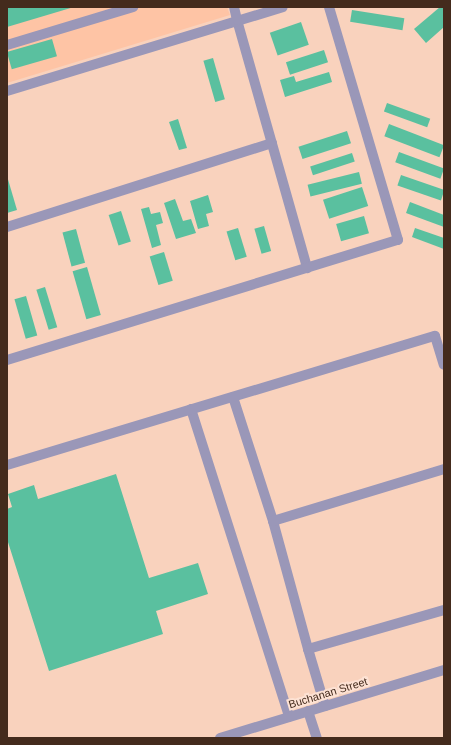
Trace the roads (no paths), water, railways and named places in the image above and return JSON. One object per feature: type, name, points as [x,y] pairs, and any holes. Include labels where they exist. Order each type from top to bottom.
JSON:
[{"type":"street","points":[[7,45],[113,10],[133,7]]},
{"type":"street","points":[[234,7],[307,268]]},
{"type":"street","points":[[7,92],[283,7]]},
{"type":"street","points":[[7,360],[398,240],[329,7]]},
{"type":"street","points":[[7,227],[272,143]]},
{"type":"street","points":[[7,465],[191,408],[435,336],[444,365]]},
{"type":"street","points":[[233,396],[273,522],[308,649],[326,706]]},
{"type":"street","points":[[191,408],[289,717]]},
{"type":"street","points":[[273,522],[444,469]]},
{"type":"street","points":[[308,649],[444,610]]},
{"type":"street","name":"Buchanan Street","points":[[220,738],[245,734],[289,717],[444,670]]},
{"type":"street","points":[[308,711],[317,738]]}]
